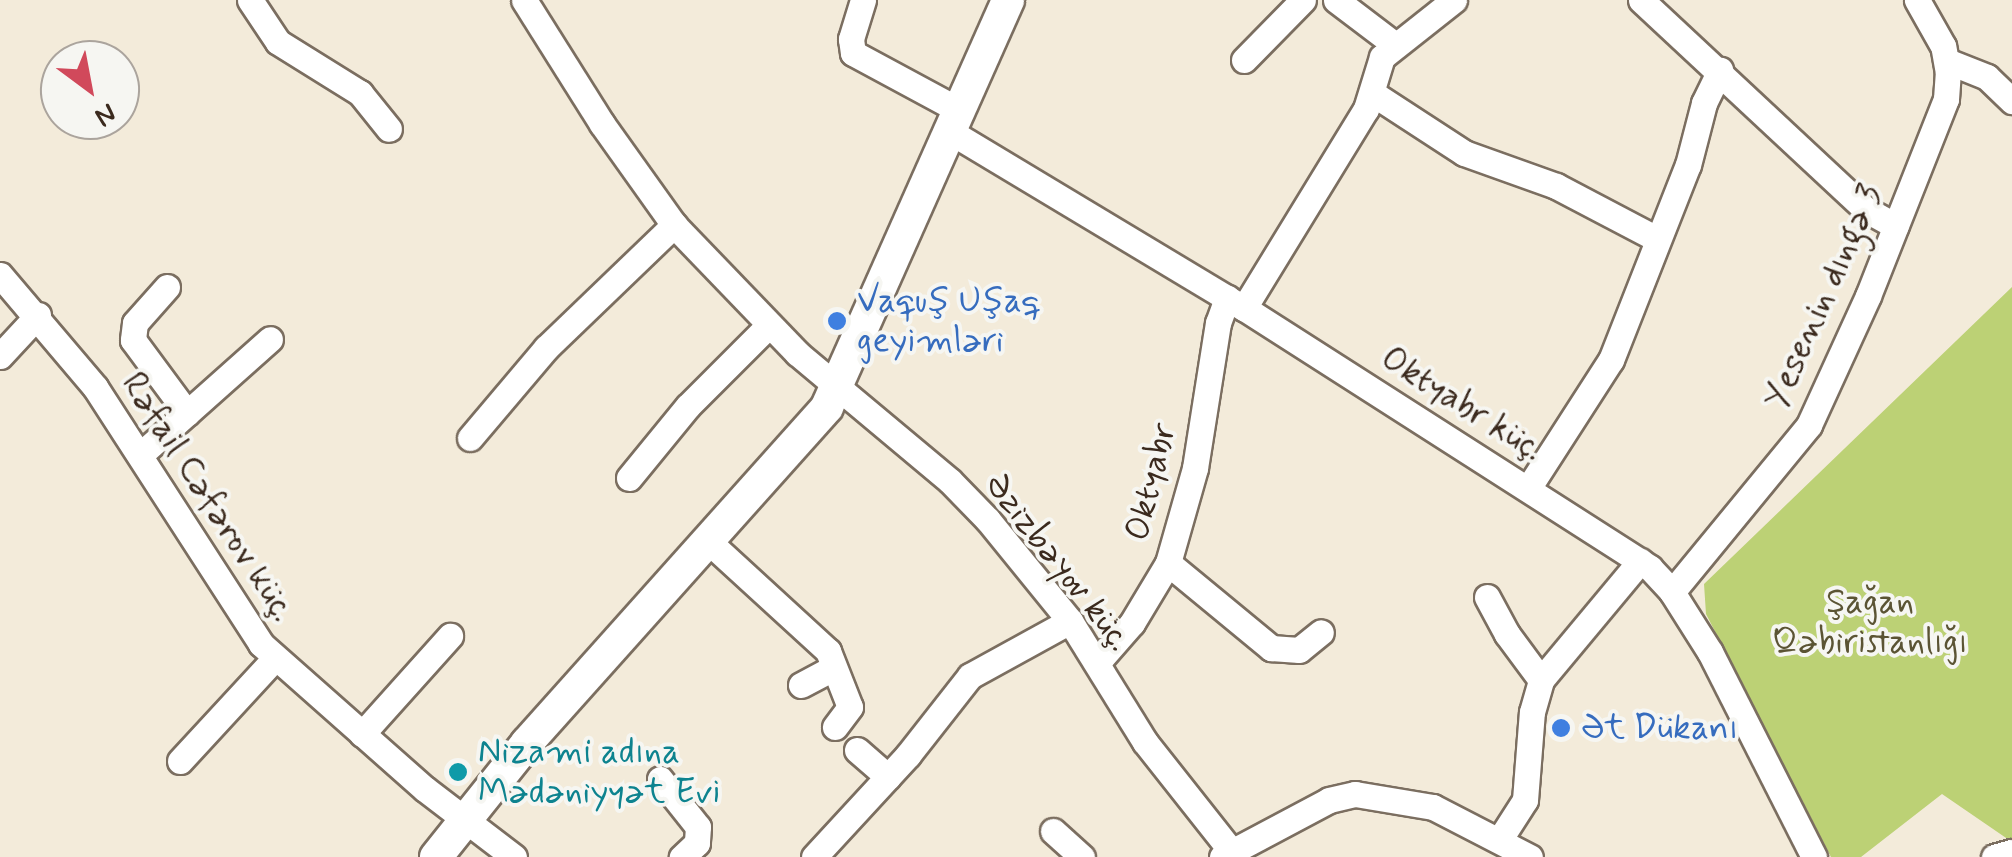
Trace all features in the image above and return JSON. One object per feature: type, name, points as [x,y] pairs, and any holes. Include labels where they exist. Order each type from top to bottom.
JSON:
[{"type":"main road","points":[[436,857],[536,732],[827,407],[1008,0]]},
{"type":"street","points":[[250,0],[278,42],[360,93],[389,129]]},
{"type":"street","name":"Əzizbəyov küç.","points":[[524,0],[602,124],[674,225],[768,326],[972,502],[1070,622],[1144,742],[1240,852]]},
{"type":"street","name":"Oktyabr küç.","points":[[864,0],[852,39],[854,53],[1640,561],[1672,592],[1710,652],[1814,857]]},
{"type":"street","points":[[1244,60],[1303,0]]},
{"type":"street","points":[[1336,0],[1394,44]]},
{"type":"street","name":"Oktyabr","points":[[1097,663],[1132,623],[1168,563],[1195,468],[1218,323],[1236,303],[1354,130],[1372,93],[1382,57],[1454,0]]},
{"type":"street","points":[[1641,0],[1866,209],[1896,226]]},
{"type":"street","name":"Yesenin dıngə 3","points":[[1672,592],[1819,409],[1946,99],[1947,62],[1931,5]]},
{"type":"street","points":[[1947,62],[1987,77],[2012,101]]},
{"type":"street","points":[[1528,487],[1611,360],[1688,165],[1704,103],[1720,70]]},
{"type":"street","points":[[1372,93],[1464,153],[1556,186],[1657,240]]},
{"type":"street","points":[[470,438],[546,348],[674,225]]},
{"type":"street","name":"Rəfail Cəfərov küç.","points":[[0,275],[84,373],[231,602],[275,658],[464,820],[514,857]]},
{"type":"street","points":[[168,288],[136,323],[134,340],[187,413]]},
{"type":"street","points":[[0,356],[38,316]]},
{"type":"street","points":[[629,478],[688,406],[768,326]]},
{"type":"street","points":[[140,455],[270,339]]},
{"type":"street","points":[[708,541],[828,651],[850,707],[836,727]]},
{"type":"street","points":[[1500,839],[1525,800],[1532,712],[1541,680],[1640,561]]},
{"type":"street","points":[[1168,563],[1271,648],[1300,650],[1321,632]]},
{"type":"street","points":[[1487,597],[1507,634],[1541,680]]},
{"type":"street","points":[[814,857],[888,776],[970,676],[1070,622]]},
{"type":"street","points":[[362,734],[450,636]]},
{"type":"street","points":[[180,761],[275,658]]},
{"type":"street","points":[[801,685],[832,668]]},
{"type":"street","points":[[857,750],[888,776]]},
{"type":"street","points":[[660,779],[698,827],[697,843],[682,857]]},
{"type":"street","points":[[1240,852],[1330,800],[1355,794],[1433,808],[1530,857]]},
{"type":"street","points":[[1053,831],[1082,857]]},
{"type":"street","points":[[1994,857],[2012,852]]},
{"type":"green space","name":"Şağan Qəbiristanlığı","points":[[2012,287],[2012,842],[1942,794],[1861,857],[1831,857],[1706,614],[1704,584]]},
{"type":"place","name":"Vaquş Uşaq geyimləri","points":[[837,321]]},
{"type":"place","name":"Ət Dükanı","points":[[1561,728]]},
{"type":"place","name":"Nizami adına Mədəniyyət Evi","points":[[458,772]]}]
